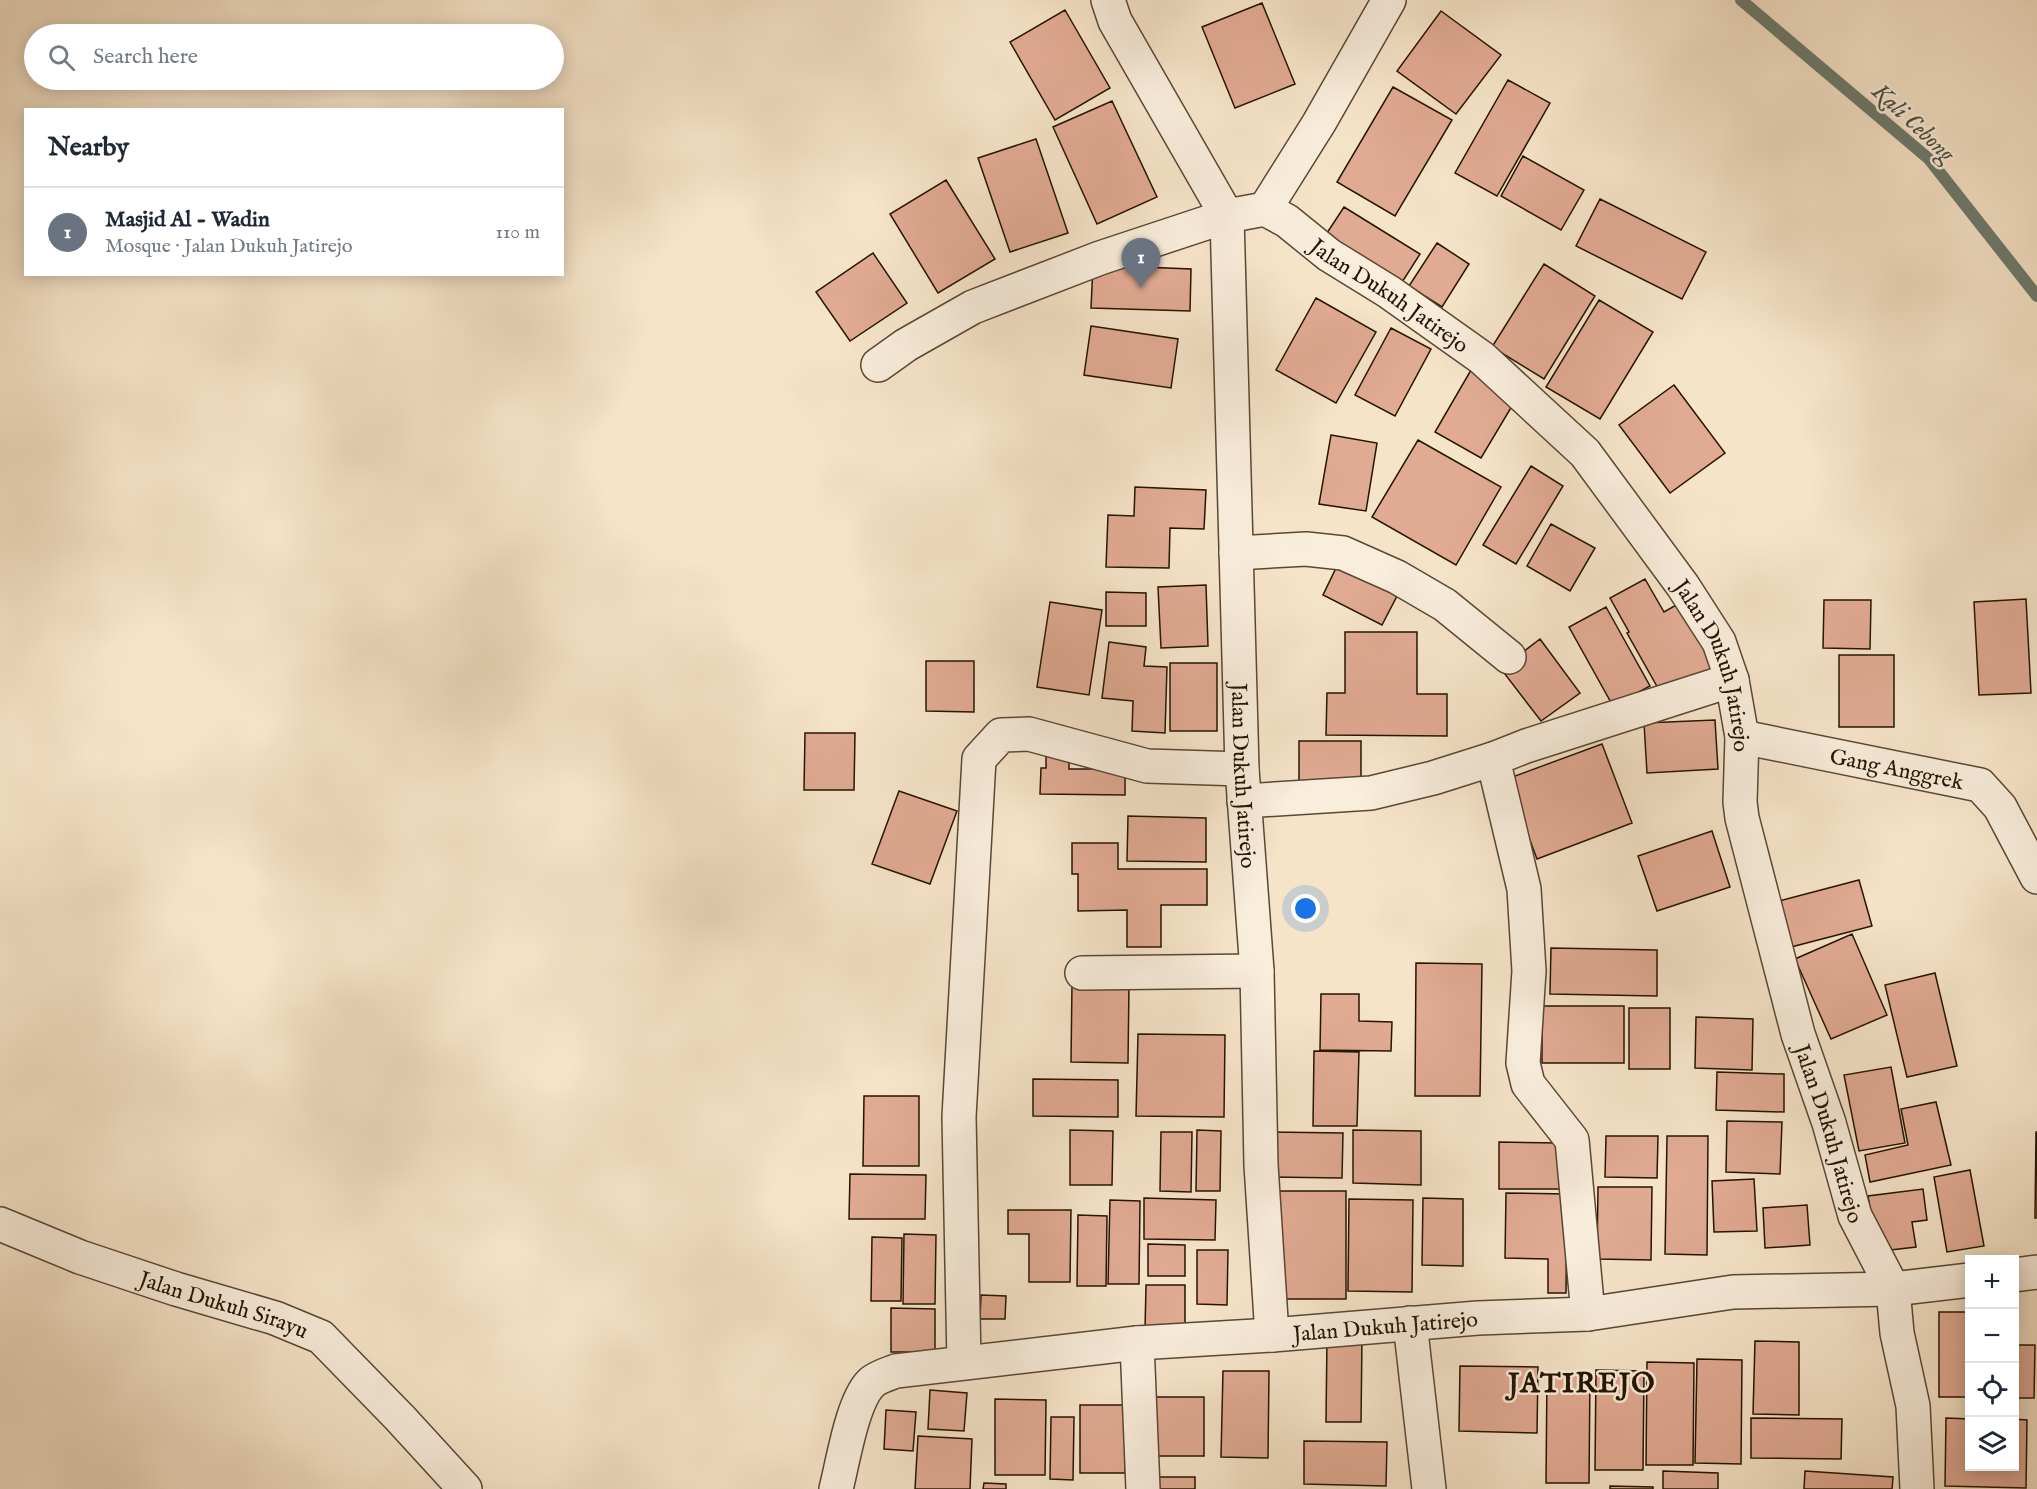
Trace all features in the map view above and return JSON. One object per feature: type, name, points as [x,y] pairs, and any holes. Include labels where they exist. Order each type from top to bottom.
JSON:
[{"type":"street","name":"Jalan Dukuh Jatirejo","points":[[1108,0],[1115,21],[1227,216],[1242,769],[1257,971],[1261,1165],[1272,1335]]},
{"type":"street","points":[[878,365],[906,345],[973,307],[1100,258],[1227,216],[1264,209],[1319,123],[1389,0]]},
{"type":"street","name":"Jalan Dukuh Jatirejo","points":[[1264,209],[1287,221],[1329,255],[1389,292],[1482,358],[1585,453],[1683,586],[1719,642],[1732,680],[1742,737],[1740,802],[1742,818],[1798,1034],[1829,1123],[1856,1216],[1893,1289],[1897,1333],[1913,1407],[1917,1489]]},
{"type":"street","points":[[1236,553],[1306,549],[1343,553],[1397,577],[1445,605],[1509,657]]},
{"type":"street","points":[[1244,801],[1371,793],[1432,778],[1732,680]]},
{"type":"street","points":[[964,1362],[959,1117],[979,759],[1000,735],[1029,734],[1147,766],[1242,769]]},
{"type":"street","name":"Gang Anggrek","points":[[1742,737],[1980,785],[2000,807],[2037,877]]},
{"type":"street","points":[[1493,759],[1524,889],[1529,971],[1523,1063],[1528,1084],[1572,1140],[1588,1314]]},
{"type":"street","points":[[1082,973],[1257,971]]},
{"type":"street","name":"Jalan Dukuh Sirayu","points":[[0,1224],[80,1257],[176,1289],[275,1317],[321,1337],[465,1489]]},
{"type":"street","points":[[2019,1274],[2037,1272]]},
{"type":"street","name":"Jalan Dukuh Jatirejo","points":[[836,1489],[855,1415],[863,1394],[872,1382],[896,1371],[1137,1343],[1272,1335],[1478,1317],[1588,1314],[1733,1292],[1893,1289],[1965,1281]]},
{"type":"street","points":[[1410,1323],[1429,1489]]},
{"type":"street","points":[[1137,1343],[1143,1489]]},
{"type":"building","points":[[1262,3],[1295,84],[1235,108],[1202,27]]},
{"type":"building","points":[[1065,10],[1110,88],[1055,120],[1010,42]]},
{"type":"building","points":[[1441,11],[1501,55],[1456,114],[1397,71]]},
{"type":"building","points":[[1508,80],[1550,103],[1497,196],[1455,173]]},
{"type":"building","points":[[1393,87],[1452,120],[1395,216],[1337,182]]},
{"type":"building","points":[[1112,101],[1157,197],[1097,224],[1053,127]]},
{"type":"building","points":[[1036,139],[1068,233],[1010,252],[978,158]]},
{"type":"building","points":[[1523,156],[1584,190],[1561,230],[1501,196]]},
{"type":"building","points":[[946,180],[995,259],[938,293],[890,214]]},
{"type":"building","points":[[1600,199],[1706,252],[1682,299],[1576,246]]},
{"type":"building","points":[[1344,207],[1420,254],[1399,287],[1323,239]]},
{"type":"building","points":[[1437,243],[1469,264],[1442,307],[1409,286]]},
{"type":"building","points":[[873,253],[907,303],[850,341],[816,292]]},
{"type":"building","points":[[1544,264],[1595,296],[1544,379],[1492,347]]},
{"type":"building","points":[[1093,265],[1191,269],[1190,311],[1091,308]]},
{"type":"building","points":[[1316,298],[1376,332],[1336,403],[1276,370]]},
{"type":"building","points":[[1599,300],[1653,332],[1600,419],[1546,387]]},
{"type":"building","points":[[1091,326],[1178,339],[1171,388],[1084,375]]},
{"type":"building","points":[[1391,328],[1431,349],[1395,416],[1355,395]]},
{"type":"building","points":[[1471,370],[1518,396],[1481,458],[1435,432]]},
{"type":"building","points":[[1674,385],[1725,453],[1670,493],[1619,425]]},
{"type":"building","points":[[1331,435],[1377,443],[1366,511],[1319,504]]},
{"type":"building","points":[[1418,440],[1501,487],[1456,565],[1372,517]]},
{"type":"building","points":[[1531,466],[1563,486],[1516,564],[1483,545]]},
{"type":"building","points":[[1135,487],[1206,490],[1204,529],[1170,528],[1169,568],[1106,567],[1108,515],[1134,516]]},
{"type":"building","points":[[1551,524],[1595,548],[1570,591],[1527,566]]},
{"type":"building","points":[[1337,566],[1397,596],[1382,625],[1323,595]]},
{"type":"building","points":[[1645,579],[1664,612],[1685,600],[1721,665],[1663,697],[1610,598]]},
{"type":"building","points":[[1206,585],[1208,646],[1161,648],[1158,587]]},
{"type":"building","points":[[1106,592],[1146,593],[1146,626],[1106,626]]},
{"type":"building","points":[[2026,599],[2031,693],[1979,695],[1974,602]]},
{"type":"building","points":[[1824,600],[1871,600],[1870,649],[1823,648]]},
{"type":"building","points":[[1050,602],[1102,610],[1089,695],[1037,687]]},
{"type":"building","points":[[1606,607],[1650,686],[1613,706],[1569,627]]},
{"type":"building","points":[[1345,632],[1417,632],[1417,694],[1447,694],[1447,736],[1326,735],[1327,693],[1345,693]]},
{"type":"building","points":[[1540,639],[1580,693],[1541,721],[1501,669]]},
{"type":"building","points":[[1109,642],[1146,647],[1144,666],[1167,667],[1165,733],[1132,731],[1133,701],[1102,698]]},
{"type":"building","points":[[1839,655],[1894,655],[1894,727],[1839,727]]},
{"type":"building","points":[[926,661],[974,661],[974,712],[926,711]]},
{"type":"building","points":[[1170,663],[1217,663],[1217,731],[1170,731]]},
{"type":"building","points":[[1715,720],[1718,769],[1647,773],[1644,723]]},
{"type":"building","points":[[805,733],[855,733],[854,790],[804,790]]},
{"type":"building","points":[[1299,741],[1361,741],[1361,792],[1299,792]]},
{"type":"building","points":[[1602,744],[1632,823],[1537,859],[1507,779]]},
{"type":"building","points":[[1046,747],[1069,748],[1069,769],[1125,769],[1125,795],[1040,794],[1041,768],[1046,768]]},
{"type":"building","points":[[899,791],[957,811],[930,884],[872,864]]},
{"type":"building","points":[[1128,816],[1206,818],[1206,862],[1127,861]]},
{"type":"building","points":[[1712,831],[1730,887],[1657,911],[1638,856]]},
{"type":"building","points":[[1072,843],[1118,843],[1118,869],[1207,869],[1207,905],[1161,905],[1161,947],[1127,947],[1127,910],[1078,911],[1078,874],[1072,874]]},
{"type":"building","points":[[1859,880],[1872,926],[1791,947],[1779,901]]},
{"type":"building","points":[[1852,934],[1887,1015],[1831,1039],[1795,959]]},
{"type":"building","points":[[1551,948],[1657,950],[1657,996],[1550,994]]},
{"type":"building","points":[[1416,963],[1482,964],[1480,1096],[1415,1096]]},
{"type":"building","points":[[1935,973],[1957,1066],[1907,1077],[1885,985]]},
{"type":"building","points":[[1072,984],[1129,985],[1128,1063],[1071,1062]]},
{"type":"building","points":[[1321,994],[1359,994],[1359,1021],[1392,1022],[1391,1051],[1320,1050]]},
{"type":"building","points":[[1542,1006],[1624,1006],[1624,1063],[1542,1063]]},
{"type":"building","points":[[1629,1008],[1670,1008],[1670,1069],[1629,1069]]},
{"type":"building","points":[[1696,1017],[1753,1019],[1752,1070],[1695,1068]]},
{"type":"building","points":[[1138,1034],[1225,1035],[1224,1117],[1136,1116]]},
{"type":"building","points":[[1314,1051],[1359,1052],[1357,1126],[1313,1126]]},
{"type":"building","points":[[1891,1067],[1905,1143],[1859,1151],[1844,1075]]},
{"type":"building","points":[[1717,1072],[1784,1074],[1784,1112],[1716,1110]]},
{"type":"building","points":[[1033,1079],[1118,1080],[1118,1117],[1033,1116]]},
{"type":"building","points":[[864,1096],[919,1096],[919,1166],[863,1166]]},
{"type":"building","points":[[1936,1102],[1951,1165],[1870,1182],[1865,1155],[1908,1145],[1901,1109]]},
{"type":"building","points":[[1727,1121],[1782,1122],[1780,1174],[1726,1172]]},
{"type":"building","points":[[1070,1130],[1113,1131],[1112,1185],[1070,1185]]},
{"type":"building","points":[[1197,1130],[1221,1131],[1220,1191],[1196,1191]]},
{"type":"building","points":[[1353,1130],[1421,1131],[1421,1185],[1353,1183]]},
{"type":"building","points":[[1161,1132],[1192,1132],[1191,1192],[1160,1191]]},
{"type":"building","points":[[1267,1132],[1343,1133],[1342,1178],[1267,1177]]},
{"type":"building","points":[[2036,1132],[2037,1218],[2035,1218]]},
{"type":"building","points":[[1606,1136],[1658,1136],[1657,1178],[1605,1177]]},
{"type":"building","points":[[1667,1136],[1708,1136],[1707,1255],[1665,1254]]},
{"type":"building","points":[[1499,1142],[1561,1143],[1560,1189],[1499,1189]]},
{"type":"building","points":[[1970,1170],[1984,1246],[1947,1252],[1934,1177]]},
{"type":"building","points":[[850,1174],[926,1175],[925,1219],[849,1219]]},
{"type":"building","points":[[1754,1179],[1757,1231],[1714,1232],[1712,1181]]},
{"type":"building","points":[[1598,1187],[1652,1187],[1651,1260],[1597,1259]]},
{"type":"building","points":[[1923,1189],[1927,1220],[1912,1222],[1916,1247],[1882,1251],[1874,1231],[1868,1196]]},
{"type":"building","points":[[1271,1191],[1346,1191],[1346,1299],[1271,1299]]},
{"type":"building","points":[[1506,1193],[1567,1194],[1566,1293],[1548,1293],[1548,1259],[1505,1258]]},
{"type":"building","points":[[1144,1198],[1216,1200],[1215,1240],[1144,1239]]},
{"type":"building","points":[[1423,1198],[1463,1199],[1463,1266],[1422,1265]]},
{"type":"building","points":[[1349,1199],[1413,1200],[1412,1292],[1348,1291]]},
{"type":"building","points":[[1110,1200],[1140,1201],[1139,1284],[1108,1284]]},
{"type":"building","points":[[1807,1205],[1810,1245],[1765,1248],[1763,1208]]},
{"type":"building","points":[[1008,1210],[1071,1210],[1070,1282],[1029,1282],[1029,1234],[1008,1234]]},
{"type":"building","points":[[1078,1215],[1107,1216],[1106,1286],[1077,1286]]},
{"type":"building","points":[[904,1234],[936,1235],[935,1304],[903,1304]]},
{"type":"building","points":[[872,1237],[902,1238],[901,1301],[871,1301]]},
{"type":"building","points":[[1148,1244],[1185,1245],[1185,1276],[1148,1276]]},
{"type":"building","points":[[1197,1250],[1228,1250],[1227,1305],[1197,1304]]},
{"type":"building","points":[[1146,1285],[1185,1285],[1185,1330],[1145,1330]]},
{"type":"building","points":[[981,1295],[1006,1296],[1005,1319],[980,1319]]},
{"type":"building","points":[[891,1308],[935,1309],[935,1352],[891,1352]]},
{"type":"building","points":[[1939,1312],[1965,1312],[1965,1397],[1939,1397]]},
{"type":"building","points":[[1327,1338],[1362,1339],[1361,1422],[1326,1422]]},
{"type":"building","points":[[1755,1341],[1799,1342],[1799,1415],[1753,1414]]},
{"type":"building","points":[[2019,1345],[2035,1345],[2034,1398],[2019,1398]]},
{"type":"building","points":[[1697,1359],[1742,1360],[1741,1464],[1695,1463]]},
{"type":"building","points":[[1647,1362],[1694,1363],[1693,1465],[1646,1465]]},
{"type":"building","points":[[1460,1366],[1538,1367],[1537,1433],[1459,1431]]},
{"type":"building","points":[[1596,1370],[1644,1371],[1643,1470],[1595,1470]]},
{"type":"building","points":[[1223,1371],[1269,1371],[1268,1458],[1221,1457]]},
{"type":"building","points":[[1547,1372],[1590,1373],[1589,1483],[1546,1483]]},
{"type":"building","points":[[930,1390],[967,1393],[964,1431],[928,1429]]},
{"type":"building","points":[[1156,1397],[1204,1397],[1204,1456],[1155,1456]]},
{"type":"building","points":[[995,1399],[1046,1400],[1045,1475],[995,1475]]},
{"type":"building","points":[[1080,1405],[1127,1405],[1125,1473],[1080,1473]]},
{"type":"building","points":[[886,1410],[916,1412],[913,1451],[884,1449]]},
{"type":"building","points":[[1051,1417],[1074,1417],[1073,1480],[1050,1479]]},
{"type":"building","points":[[1751,1418],[1842,1419],[1841,1459],[1751,1458]]},
{"type":"building","points":[[1946,1418],[1965,1419],[1965,1471],[2019,1471],[2019,1419],[2027,1420],[2026,1488],[1945,1486]]},
{"type":"building","points":[[918,1436],[972,1439],[970,1489],[915,1489]]},
{"type":"building","points":[[1304,1441],[1387,1442],[1386,1486],[1304,1484]]},
{"type":"building","points":[[1663,1471],[1718,1473],[1718,1489],[1663,1489]]},
{"type":"building","points":[[1805,1471],[1893,1477],[1892,1489],[1804,1489]]},
{"type":"building","points":[[1153,1477],[1195,1477],[1195,1489],[1153,1489]]},
{"type":"building","points":[[984,1483],[1006,1484],[1006,1489],[983,1489]]},
{"type":"building","points":[[1610,1486],[1653,1487],[1653,1489],[1610,1489]]},
{"type":"waterway","name":"Kali Cebong","points":[[1741,0],[1929,159],[2037,296]]},
{"type":"place","name":"Masjid Al - Wadin","points":[[1141,288]]},
{"type":"district","name":"JATIREJO","points":[[1582,1382]]}]
